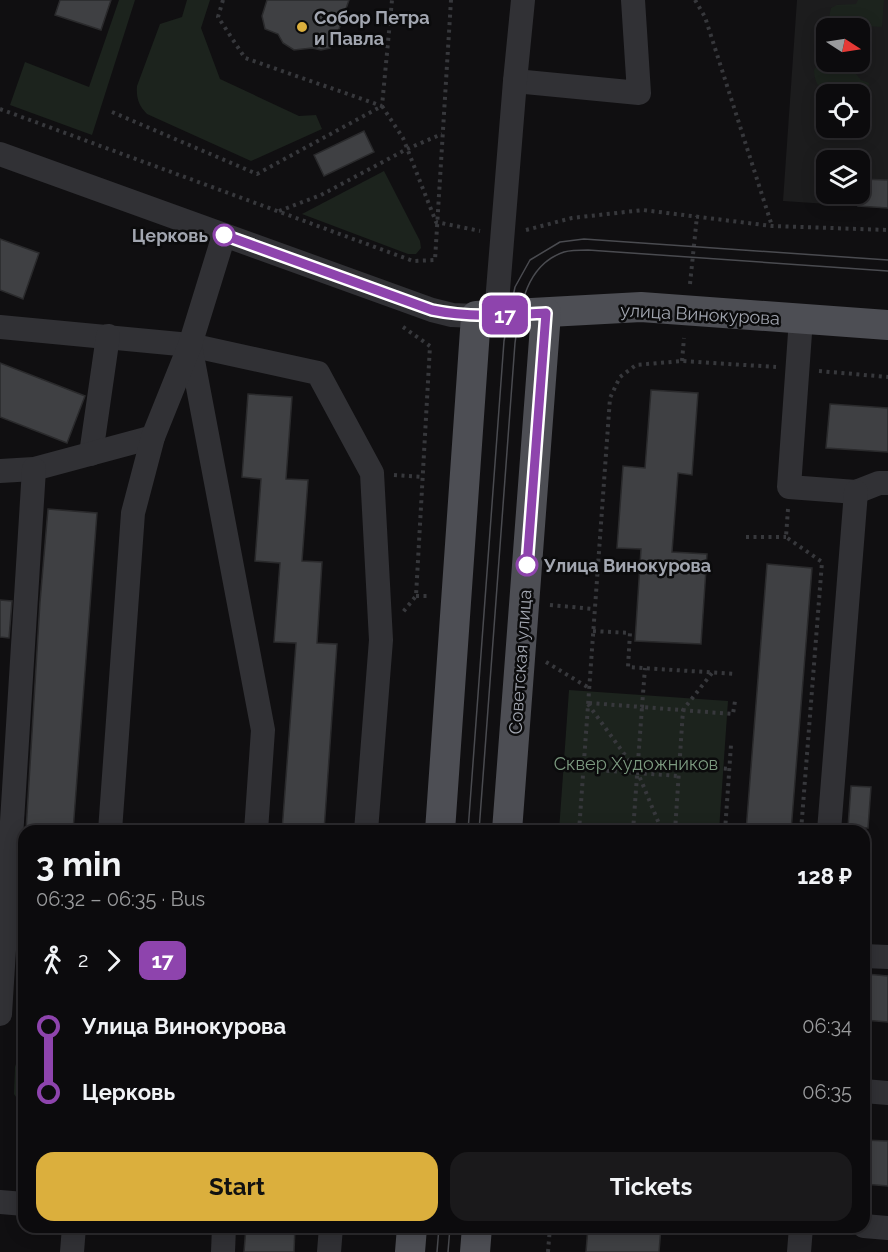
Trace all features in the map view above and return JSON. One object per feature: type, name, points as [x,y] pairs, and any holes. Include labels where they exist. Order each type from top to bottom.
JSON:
[{"type":"main road","name":"улица Винокурова","points":[[486,315],[641,307],[888,325]]},
{"type":"main road","name":"Советская улица","points":[[507,825],[546,313]]},
{"type":"main road","points":[[441,825],[486,315]]},
{"type":"main road","points":[[410,1252],[412,1233]]},
{"type":"main road","points":[[475,1252],[477,1233]]},
{"type":"street","points":[[486,315],[503,235],[523,0]]},
{"type":"street","points":[[515,81],[639,93],[633,0]]},
{"type":"street","name":"улица Винокурова","points":[[0,154],[432,310],[453,315],[486,315]]},
{"type":"street","points":[[110,825],[133,513],[153,437],[190,345],[224,235]]},
{"type":"street","points":[[801,319],[789,487],[856,492],[879,483],[888,483]]},
{"type":"street","points":[[0,327],[190,345],[318,373],[372,473],[381,640],[366,825]]},
{"type":"street","points":[[91,454],[108,336]]},
{"type":"street","points":[[190,345],[263,730],[256,825]]},
{"type":"street","points":[[0,471],[34,469],[153,437]]},
{"type":"street","points":[[0,1014],[15,899],[9,710],[34,469]]},
{"type":"street","points":[[829,825],[856,492]]},
{"type":"street","points":[[870,956],[888,957]]},
{"type":"street","points":[[870,1092],[888,1093]]},
{"type":"street","points":[[0,1202],[18,1204]]},
{"type":"street","points":[[870,1226],[888,1228]]},
{"type":"street","points":[[72,1252],[74,1233]]},
{"type":"street","points":[[223,1252],[224,1233]]},
{"type":"street","points":[[329,1252],[331,1233]]},
{"type":"street","points":[[799,1252],[801,1233]]},
{"type":"path","points":[[223,0],[218,16],[245,58],[382,106],[403,138],[436,222]]},
{"type":"path","points":[[382,106],[392,0]]},
{"type":"path","points":[[0,109],[413,261],[435,260],[451,0]]},
{"type":"path","points":[[695,0],[705,17],[772,226]]},
{"type":"path","points":[[112,112],[257,174],[382,106]]},
{"type":"path","points":[[278,212],[321,195],[442,134]]},
{"type":"path","points":[[436,222],[503,235],[572,218],[643,210],[772,226],[888,230]]},
{"type":"path","points":[[690,285],[697,216]]},
{"type":"path","points":[[682,361],[684,338]]},
{"type":"path","points":[[416,596],[430,346]]},
{"type":"path","points":[[579,825],[610,398],[620,377],[636,365],[682,361],[888,377]]},
{"type":"path","points":[[786,537],[789,487]]},
{"type":"path","points":[[746,537],[786,537],[822,562],[801,825]]},
{"type":"path","points":[[542,604],[594,609]]},
{"type":"path","points":[[593,631],[630,633],[628,667],[736,674]]},
{"type":"path","points":[[538,657],[589,688]]},
{"type":"path","points":[[634,825],[645,668]]},
{"type":"path","points":[[675,825],[683,710],[712,672]]},
{"type":"path","points":[[588,703],[733,714],[735,701]]},
{"type":"path","points":[[588,703],[638,773],[660,825]]},
{"type":"path","points":[[725,825],[732,745]]},
{"type":"path","points":[[680,765],[729,769]]},
{"type":"path","points":[[584,769],[679,776]]},
{"type":"path","points":[[548,1252],[550,1233]]},
{"type":"shaded area","points":[[797,0],[888,0],[888,180],[870,179],[870,150],[816,150],[816,203],[783,201]]},
{"type":"shaded area","points":[[828,204],[858,204],[858,206]]},
{"type":"green space","points":[[119,0],[135,0],[92,135],[10,105],[25,62],[89,87]]},
{"type":"green space","points":[[187,0],[210,0],[201,28],[220,79],[299,116],[316,115],[322,129],[251,161],[147,114],[139,102],[137,86],[160,24],[182,17]]},
{"type":"green space","points":[[858,0],[884,0],[882,27],[870,26],[870,18],[829,17],[831,8],[837,5],[856,4]]},
{"type":"green space","points":[[816,67],[816,72],[856,74],[869,84],[818,84],[814,70]]},
{"type":"green space","points":[[384,171],[420,241],[421,248],[416,254],[408,254],[302,214]]},
{"type":"green space","name":"Сквер Художников","points":[[569,690],[728,701],[719,825],[559,825]]},
{"type":"green space","points":[[18,1058],[18,1100],[14,1094],[15,1067]]},
{"type":"building","points":[[60,0],[111,0],[101,30],[55,15]]},
{"type":"building","name":"Собор Петра и Павла","points":[[267,0],[349,0],[335,41],[330,48],[294,50],[283,43],[278,34],[265,29],[262,16]]},
{"type":"building","points":[[364,131],[374,152],[324,176],[314,155]]},
{"type":"building","points":[[870,179],[888,180],[888,208],[858,206],[858,204],[870,204]]},
{"type":"building","points":[[0,239],[39,253],[23,299],[0,290]]},
{"type":"building","points":[[0,363],[85,396],[67,443],[0,417]]},
{"type":"building","points":[[651,390],[698,393],[692,475],[678,473],[672,552],[707,554],[701,644],[635,641],[641,549],[617,548],[623,466],[645,468]]},
{"type":"building","points":[[248,394],[292,397],[286,479],[308,480],[302,561],[322,562],[317,643],[337,644],[324,825],[282,825],[296,643],[274,642],[280,563],[255,561],[261,479],[242,477]]},
{"type":"building","points":[[830,404],[888,408],[888,452],[826,448]]},
{"type":"building","points":[[48,509],[97,513],[73,825],[26,825]]},
{"type":"building","points":[[767,564],[812,568],[791,825],[746,825]]},
{"type":"building","points":[[0,600],[12,601],[9,638],[0,637]]},
{"type":"building","points":[[851,786],[871,787],[868,825],[848,825]]},
{"type":"building","points":[[870,974],[888,976],[888,1022],[870,1020]]},
{"type":"building","points":[[870,1140],[888,1141],[888,1186],[870,1184]]},
{"type":"building","points":[[246,1233],[295,1233],[294,1252],[244,1252]]},
{"type":"building","points":[[588,1233],[661,1233],[659,1252],[586,1252]]},
{"type":"tram line","points":[[468,825],[504,341],[515,287],[530,260],[560,242],[584,239],[888,260]]},
{"type":"tram line","points":[[479,825],[515,343],[522,302],[533,277],[551,258],[573,250],[888,271]]},
{"type":"tram line","points":[[437,1252],[439,1233]]},
{"type":"tram line","points":[[448,1252],[450,1233]]},
{"type":"bus line","name":"17","points":[[224,235],[432,310],[453,315],[476,316],[546,313],[527,565]]},
{"type":"place","name":"Собор Петра и Павла","points":[[302,27]]},
{"type":"place","name":"Церковь","points":[[224,235]]},
{"type":"place","name":"Улица Винокурова","points":[[527,565]]}]
